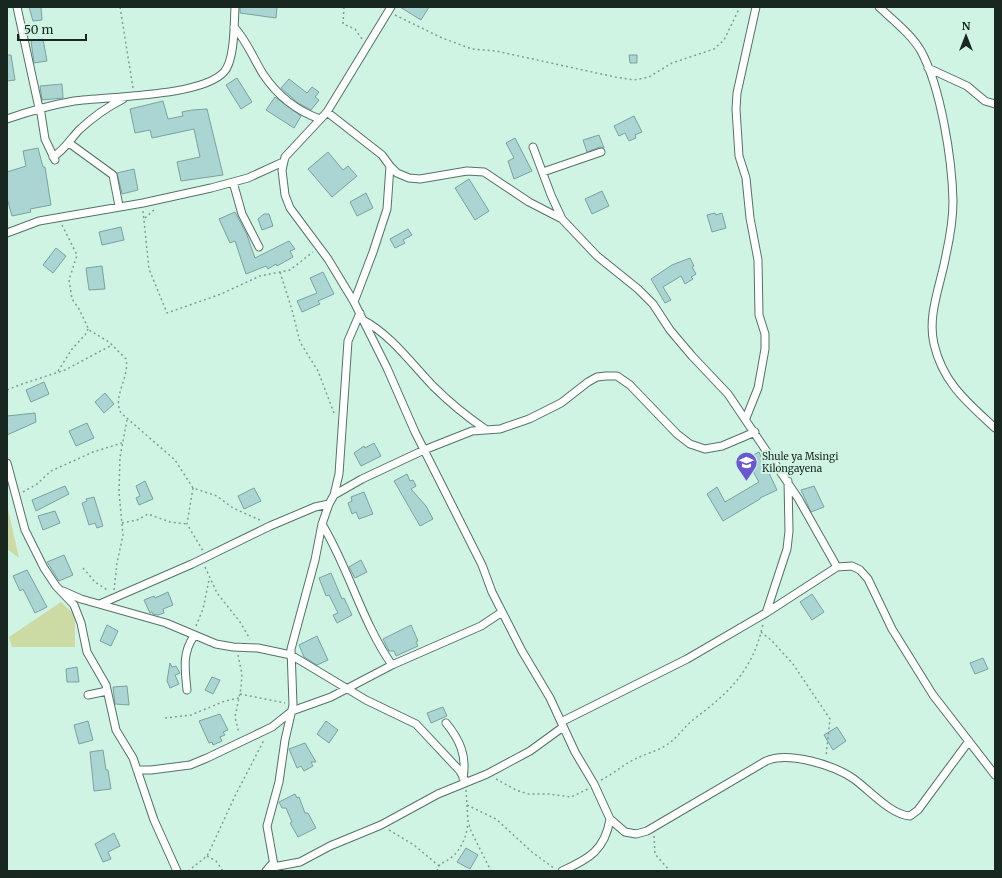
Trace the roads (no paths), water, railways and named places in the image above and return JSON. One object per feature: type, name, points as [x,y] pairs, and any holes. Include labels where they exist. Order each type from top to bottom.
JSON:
[{"type":"street","points":[[17,7],[40,107],[45,139],[54,159],[95,115],[130,97]]},
{"type":"street","points":[[7,118],[40,107],[76,101],[130,97],[203,85],[224,72],[230,64],[235,7]]},
{"type":"street","points":[[746,418],[758,388],[764,362],[765,334],[759,315],[758,260],[750,218],[746,178],[739,156],[736,109],[737,92],[756,7]]},
{"type":"street","points":[[879,7],[920,50],[928,68],[947,143],[953,202],[952,224],[946,258],[932,315],[933,343],[939,360],[952,384],[967,404],[995,428]]},
{"type":"street","points":[[389,10],[327,112],[285,157],[283,162],[282,182],[285,195],[290,208],[339,275],[362,316],[388,368],[424,450],[482,566],[492,592],[550,698],[575,752],[594,784],[610,819],[625,832],[636,834],[655,826],[774,757],[786,756],[826,767],[853,778],[897,813],[910,816],[918,810],[969,741]]},
{"type":"street","points":[[234,27],[248,44],[263,73],[278,92],[299,109],[320,119]]},
{"type":"street","points":[[928,68],[967,86],[985,101],[995,104]]},
{"type":"street","points":[[327,112],[382,155],[397,173],[409,178],[420,179],[467,171],[484,172],[529,202],[562,219]]},
{"type":"street","points":[[69,143],[113,175],[119,206]]},
{"type":"street","points":[[533,147],[562,219],[588,248],[638,289],[653,304],[692,356],[728,394],[788,481],[837,566]]},
{"type":"street","points":[[543,172],[601,152]]},
{"type":"street","points":[[7,233],[39,221],[143,203],[233,182],[261,173],[283,162]]},
{"type":"street","points":[[354,302],[387,209],[390,166]]},
{"type":"street","points":[[233,182],[242,214],[260,247]]},
{"type":"street","points":[[273,867],[267,826],[277,788],[292,708],[291,649],[315,560],[322,524],[328,504],[334,495],[339,474],[348,341],[362,316]]},
{"type":"street","points":[[362,316],[383,334],[435,387],[469,418],[485,429]]},
{"type":"street","points":[[334,495],[362,479],[424,450],[472,431],[500,429],[529,419],[560,403],[597,377],[612,376],[620,378],[630,385],[677,434],[690,444],[705,449],[722,446],[755,432]]},
{"type":"street","points":[[7,463],[15,495],[33,548],[56,586],[63,591],[81,599],[166,624],[216,644],[252,648],[291,655],[372,704],[416,724],[465,780]]},
{"type":"street","points":[[766,613],[787,549],[789,531],[788,481]]},
{"type":"street","points":[[100,604],[203,559],[314,506],[328,504]]},
{"type":"street","points":[[322,524],[338,554],[372,632],[392,665]]},
{"type":"street","points":[[266,871],[273,867],[300,862],[330,846],[381,825],[465,780],[487,774],[530,751],[562,725],[687,659],[766,613],[837,566],[852,566],[860,570],[868,579],[892,629],[910,660],[933,694],[995,775]]},
{"type":"street","points":[[63,591],[74,605],[81,623],[87,652],[104,679],[116,730],[133,758],[154,820],[177,871]]},
{"type":"street","points":[[137,770],[151,770],[190,765],[272,727],[292,708],[314,705],[392,665],[481,626],[502,612]]},
{"type":"street","points":[[187,690],[185,658],[187,646],[193,635]]},
{"type":"street","points":[[88,695],[107,691]]},
{"type":"street","points":[[446,723],[456,737],[462,751],[465,764],[465,780]]},
{"type":"street","points":[[561,871],[581,862],[594,853],[603,843],[610,819]]},
{"type":"place","name":"Shule ya Msingi Kilongayena","points":[[747,482]]}]
